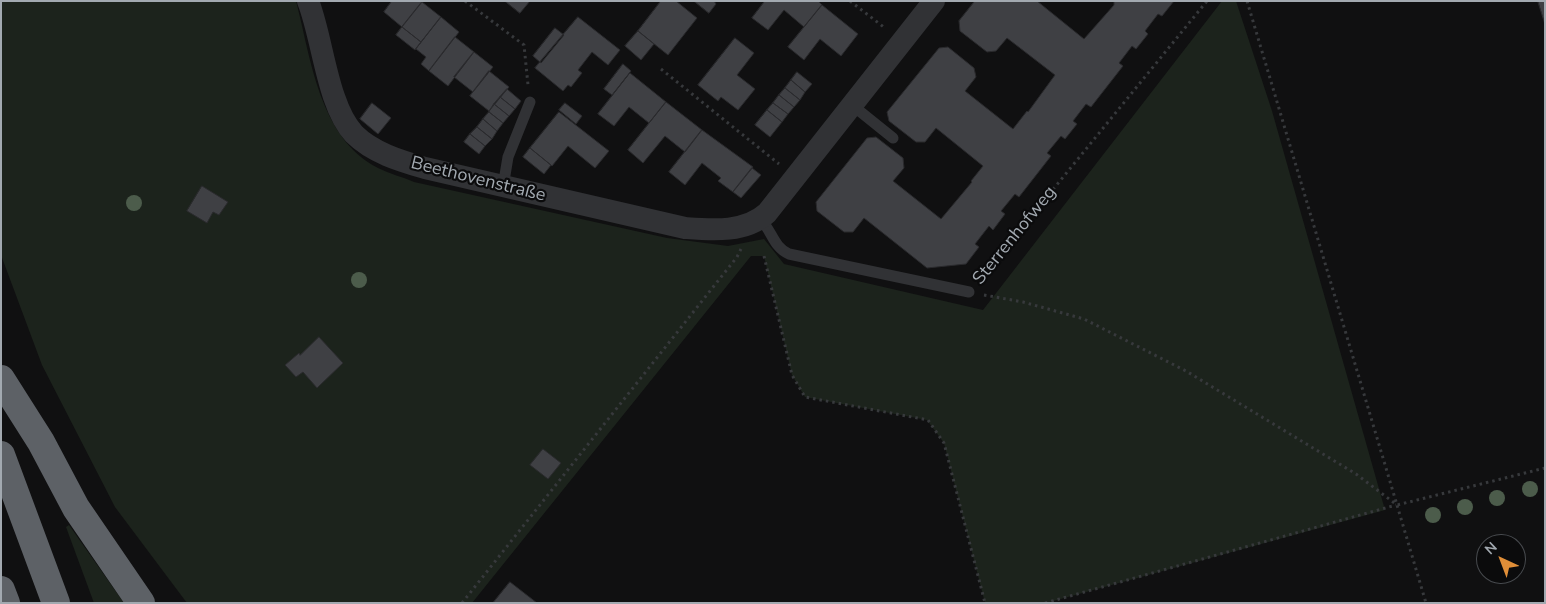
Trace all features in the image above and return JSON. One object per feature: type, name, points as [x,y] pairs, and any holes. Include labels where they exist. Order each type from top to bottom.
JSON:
[{"type":"highway","points":[[1,379],[40,442],[76,508],[141,603]]},
{"type":"highway","points":[[1,455],[56,603]]},
{"type":"highway","points":[[1,590],[6,603]]},
{"type":"street","name":"Beethovenstraße","points":[[308,1],[336,102],[344,121],[354,134],[391,157],[425,168],[685,228],[730,229],[753,222]]},
{"type":"street","points":[[753,222],[795,176],[934,1]]},
{"type":"lane","points":[[504,187],[508,157],[530,102]]},
{"type":"lane","points":[[852,105],[892,138]]},
{"type":"lane","name":"Sterrenhofweg","points":[[753,222],[769,229],[781,251],[789,254],[969,292]]},
{"type":"path","points":[[465,1],[524,45],[530,102]]},
{"type":"path","points":[[850,1],[902,42]]},
{"type":"path","name":"Sterrenhofweg","points":[[969,292],[1206,1]]},
{"type":"path","points":[[1247,1],[1426,603]]},
{"type":"path","points":[[661,69],[795,176]]},
{"type":"path","points":[[462,603],[737,258],[753,222]]},
{"type":"path","points":[[753,222],[764,256],[792,375],[805,397],[928,420],[944,444],[985,603]]},
{"type":"path","points":[[969,292],[1023,302],[1084,319],[1186,370],[1356,474],[1396,505]]},
{"type":"path","points":[[1045,603],[1396,505],[1545,468]]},
{"type":"shaded area","points":[[1,1],[296,1],[320,95],[330,117],[342,137],[358,155],[378,168],[414,182],[667,238],[728,246],[764,239],[784,264],[983,310],[1222,1],[1236,1],[1272,111],[1385,510],[1046,603],[985,603],[944,443],[927,420],[805,397],[792,375],[764,256],[751,256],[472,603],[187,603],[115,507],[42,365],[1,255]]},
{"type":"shaded area","points":[[69,525],[124,603],[94,603],[66,527]]},
{"type":"building","points":[[392,1],[422,2],[402,27],[384,12]]},
{"type":"building","points":[[505,1],[530,1],[520,13]]},
{"type":"building","points":[[661,1],[676,1],[697,18],[668,55],[638,31]]},
{"type":"building","points":[[694,1],[714,1],[716,4],[709,13]]},
{"type":"building","points":[[765,1],[818,1],[822,5],[804,27],[784,10],[768,30],[752,18]]},
{"type":"building","points":[[975,1],[1037,1],[1084,39],[1114,5],[1114,1],[1174,1],[1162,16],[1158,14],[1145,31],[1148,34],[1136,49],[1132,46],[1119,63],[1123,66],[1091,107],[1086,104],[1073,121],[1077,124],[1065,139],[1061,136],[1047,153],[1051,156],[1019,197],[1015,194],[1001,211],[1005,214],[993,230],[989,226],[975,244],[979,247],[966,264],[927,268],[864,218],[853,232],[844,232],[817,211],[816,202],[867,138],[876,137],[903,158],[904,168],[893,181],[941,219],[972,182],[983,166],[936,128],[925,142],[916,142],[889,121],[887,112],[939,48],[948,47],[974,68],[976,77],[965,91],[1013,129],[1028,112],[1055,75],[1007,38],[996,51],[987,52],[960,31],[959,21]]},
{"type":"building","points":[[1538,1],[1545,1],[1545,24]]},
{"type":"building","points":[[422,2],[441,17],[421,42],[402,27]]},
{"type":"building","points":[[822,5],[858,34],[841,56],[820,39],[804,60],[788,47]]},
{"type":"building","points":[[441,17],[459,32],[429,71],[421,64],[426,57],[416,49]]},
{"type":"building","points":[[578,17],[620,50],[608,65],[592,52],[578,70],[582,73],[571,87],[568,85],[563,91],[535,68]]},
{"type":"building","points":[[402,27],[421,42],[415,50],[396,35]]},
{"type":"building","points":[[555,28],[564,35],[541,63],[533,56]]},
{"type":"building","points":[[638,31],[654,44],[641,60],[625,46]]},
{"type":"building","points":[[455,37],[474,52],[448,86],[429,71]]},
{"type":"building","points":[[735,38],[754,53],[737,75],[755,89],[738,110],[721,97],[718,101],[698,85]]},
{"type":"building","points":[[474,52],[493,67],[473,92],[454,77]]},
{"type":"building","points":[[623,64],[631,71],[612,95],[604,89]]},
{"type":"building","points":[[489,71],[509,87],[489,111],[470,96]]},
{"type":"building","points":[[797,72],[812,84],[805,92],[791,80]]},
{"type":"building","points":[[630,73],[666,102],[649,123],[629,107],[614,126],[598,114]]},
{"type":"building","points":[[791,80],[805,92],[800,100],[785,88]]},
{"type":"building","points":[[785,88],[800,100],[794,107],[779,95]]},
{"type":"building","points":[[507,89],[521,101],[515,109],[500,97]]},
{"type":"building","points":[[779,95],[794,107],[788,114],[773,103]]},
{"type":"building","points":[[500,97],[515,109],[509,116],[494,104]]},
{"type":"building","points":[[666,102],[702,130],[685,152],[665,136],[643,163],[628,150]]},
{"type":"building","points":[[372,103],[391,118],[378,134],[360,119]]},
{"type":"building","points":[[565,103],[582,116],[576,124],[559,110]]},
{"type":"building","points":[[773,103],[788,114],[782,122],[767,110]]},
{"type":"building","points":[[494,104],[509,116],[503,123],[489,112]]},
{"type":"building","points":[[767,110],[782,122],[770,137],[755,125]]},
{"type":"building","points":[[489,112],[503,123],[497,131],[483,119]]},
{"type":"building","points":[[559,112],[609,151],[595,168],[568,146],[552,166],[530,148]]},
{"type":"building","points":[[483,119],[497,131],[492,139],[477,127]]},
{"type":"building","points":[[477,127],[492,139],[485,146],[470,134]]},
{"type":"building","points":[[702,130],[753,167],[733,192],[718,181],[721,178],[702,163],[685,185],[669,172]]},
{"type":"building","points":[[470,134],[485,146],[479,154],[464,142]]},
{"type":"building","points":[[530,148],[551,165],[544,174],[523,157]]},
{"type":"building","points":[[752,168],[761,175],[741,198],[733,192]]},
{"type":"building","points":[[202,186],[228,202],[219,215],[213,212],[207,223],[187,211]]},
{"type":"building","points":[[319,337],[343,363],[317,388],[303,372],[296,377],[285,365],[299,353],[300,355]]},
{"type":"building","points":[[543,449],[561,463],[548,479],[530,465]]},
{"type":"building","points":[[510,582],[537,603],[493,603]]}]
